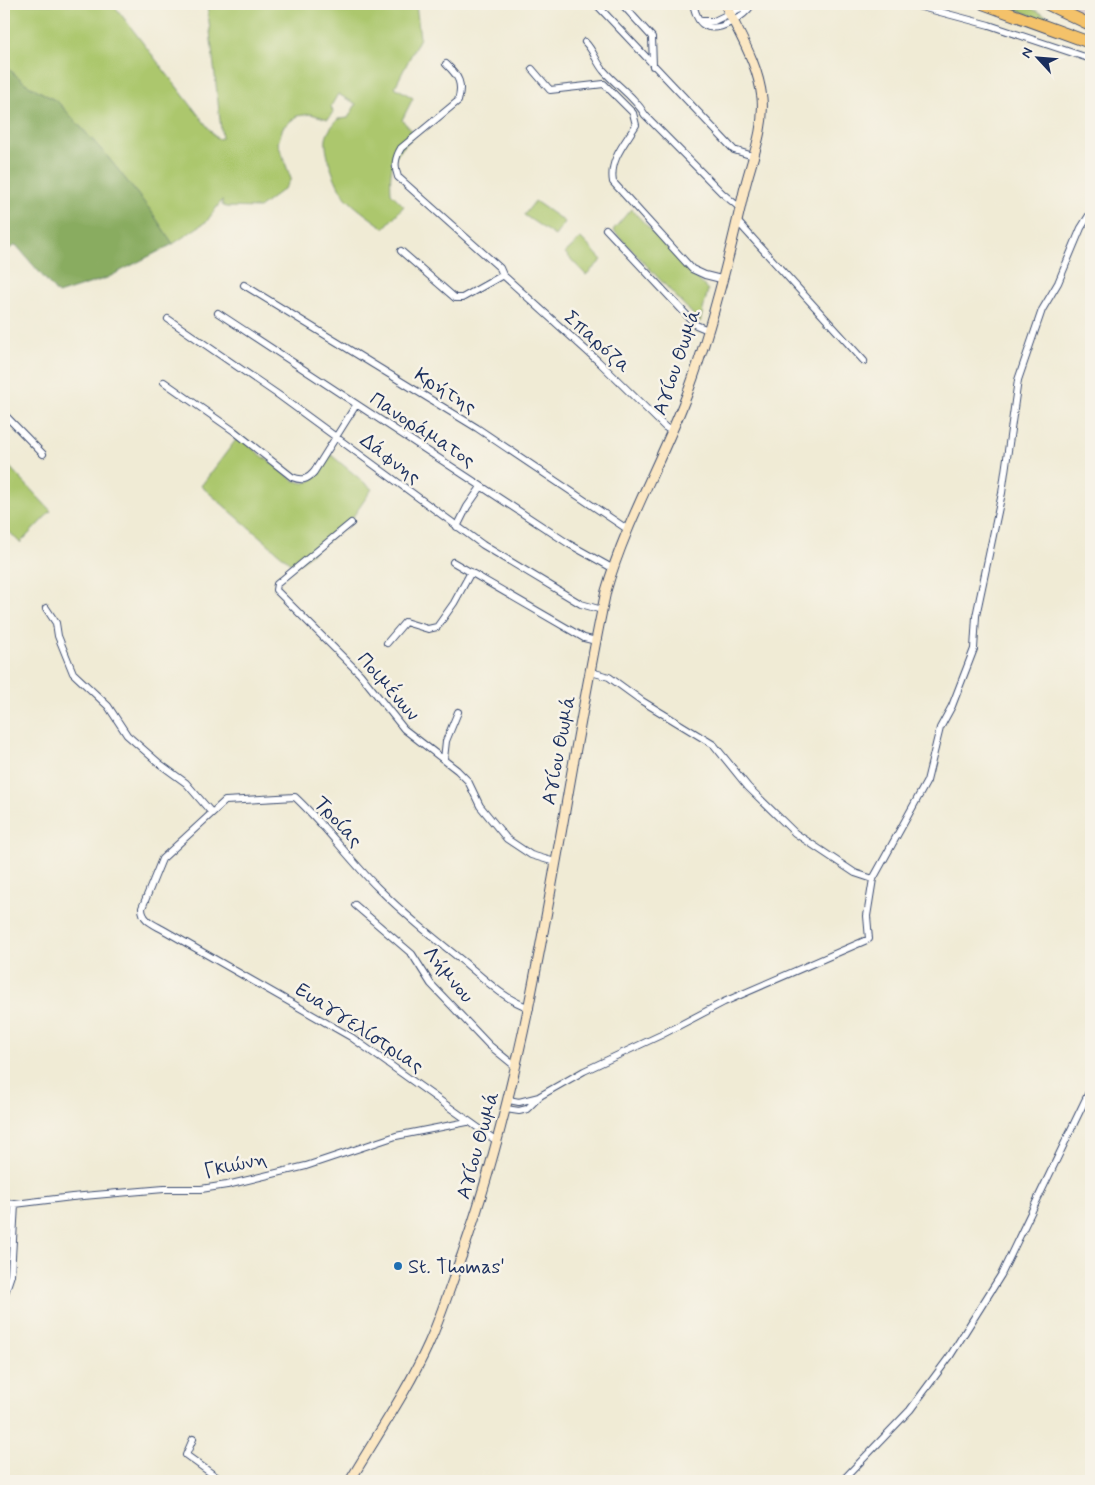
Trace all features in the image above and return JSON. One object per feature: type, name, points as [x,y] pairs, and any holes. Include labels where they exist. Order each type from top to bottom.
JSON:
[{"type":"highway","points":[[984,4],[1091,44]]},
{"type":"highway","points":[[1048,4],[1091,25]]},
{"type":"main road","name":"Αγίου Θωμά","points":[[350,1481],[416,1372],[430,1340],[478,1209],[508,1104],[530,1008],[596,641],[612,568],[627,529],[688,392],[708,330],[738,220],[762,117],[760,85],[750,52],[725,4]]},
{"type":"street","points":[[596,4],[734,150],[753,156]]},
{"type":"street","points":[[622,4],[652,37],[653,66]]},
{"type":"street","points":[[693,4],[699,19],[714,22],[731,17],[750,4]]},
{"type":"street","points":[[910,4],[989,25],[1091,59]]},
{"type":"street","points":[[585,42],[604,71],[638,102],[645,115],[722,193],[740,208]]},
{"type":"street","name":"Σπαρόζα","points":[[446,64],[458,75],[460,82],[458,101],[401,148],[396,157],[395,170],[398,177],[500,268],[503,275],[598,361],[665,428],[671,431]]},
{"type":"street","points":[[532,69],[550,90],[604,84],[633,113],[636,125],[613,164],[611,170],[613,182],[692,269],[705,276],[721,279]]},
{"type":"street","points":[[508,1104],[519,1111],[526,1109],[540,1096],[584,1071],[661,1035],[724,1002],[869,939],[867,916],[874,879],[927,780],[940,728],[974,649],[976,616],[1002,493],[1018,380],[1042,310],[1058,283],[1091,212]]},
{"type":"street","points":[[738,220],[864,361]]},
{"type":"street","points":[[606,229],[696,325],[708,330]]},
{"type":"street","points":[[401,251],[455,298],[462,298],[503,275]]},
{"type":"street","name":"Κρήτης","points":[[244,285],[477,428],[627,529]]},
{"type":"street","name":"Πανοράματος","points":[[218,313],[569,544],[612,568]]},
{"type":"street","name":"Δάφνης","points":[[168,319],[336,436],[457,527],[581,604],[602,610]]},
{"type":"street","points":[[164,382],[234,431],[292,477],[301,480],[308,478],[314,472],[356,405]]},
{"type":"street","points":[[4,414],[43,454]]},
{"type":"street","points":[[457,527],[467,507],[481,487]]},
{"type":"street","name":"Ποιμένων","points":[[351,523],[277,584],[276,590],[360,674],[404,729],[468,780],[480,806],[507,839],[531,855],[555,862]]},
{"type":"street","points":[[453,562],[584,638],[596,641]]},
{"type":"street","points":[[387,643],[405,622],[428,630],[437,627],[454,603],[471,572]]},
{"type":"street","points":[[46,608],[56,623],[58,636],[73,673],[108,706],[127,735],[160,764],[186,782],[212,812]]},
{"type":"street","points":[[591,672],[609,677],[642,701],[714,745],[748,787],[796,833],[855,873],[874,879]]},
{"type":"street","points":[[444,759],[446,741],[458,712]]},
{"type":"street","name":"Τροίας","points":[[198,950],[147,920],[142,914],[142,908],[162,859],[225,801],[295,797],[314,815],[376,886],[404,913],[480,976],[515,1002],[530,1008]]},
{"type":"street","name":"Λήμνου","points":[[355,905],[412,954],[431,984],[489,1045],[516,1067]]},
{"type":"street","name":"Ευαγγελίστριας","points":[[198,950],[298,1005],[351,1037],[467,1122],[498,1142]]},
{"type":"street","points":[[842,1481],[910,1410],[950,1356],[1001,1274],[1091,1088]]},
{"type":"street","name":"Γκιώνη","points":[[4,1203],[15,1204],[164,1189],[201,1189],[227,1185],[306,1166],[396,1136],[467,1122]]},
{"type":"street","points":[[4,1296],[11,1275],[15,1204]]},
{"type":"street","points":[[193,1439],[186,1455],[222,1481]]},
{"type":"shaded area","points":[[1059,4],[1091,4],[1091,19]]},
{"type":"green space","points":[[4,4],[113,4],[217,139],[222,138],[207,4],[416,4],[420,38],[395,87],[413,98],[402,120],[415,134],[394,160],[391,173],[391,193],[404,206],[384,228],[351,203],[339,188],[329,162],[326,139],[329,130],[338,119],[348,118],[356,104],[338,94],[331,106],[333,112],[328,119],[311,114],[297,116],[283,127],[278,143],[291,179],[285,188],[259,208],[226,207],[222,205],[222,200],[207,221],[173,244],[151,211],[107,156],[58,102],[25,83],[4,65]]},
{"type":"green space","points":[[1003,4],[1022,4],[1091,37],[1091,40]]},
{"type":"green space","points":[[4,65],[25,83],[58,102],[107,156],[151,211],[173,244],[107,278],[58,294],[16,245],[4,252]]},
{"type":"green space","points":[[535,201],[565,222],[555,236],[524,215]]},
{"type":"green space","points":[[631,209],[708,290],[700,322],[613,230]]},
{"type":"green space","points":[[581,238],[602,260],[586,275],[565,253]]},
{"type":"green space","points":[[238,437],[293,480],[303,483],[311,481],[330,454],[372,489],[348,524],[295,567],[201,486]]},
{"type":"green space","points":[[4,461],[51,511],[20,543],[4,526]]},
{"type":"railway","points":[[1076,4],[1091,11]]},
{"type":"place","name":"St. Thomas'","points":[[398,1266]]}]
